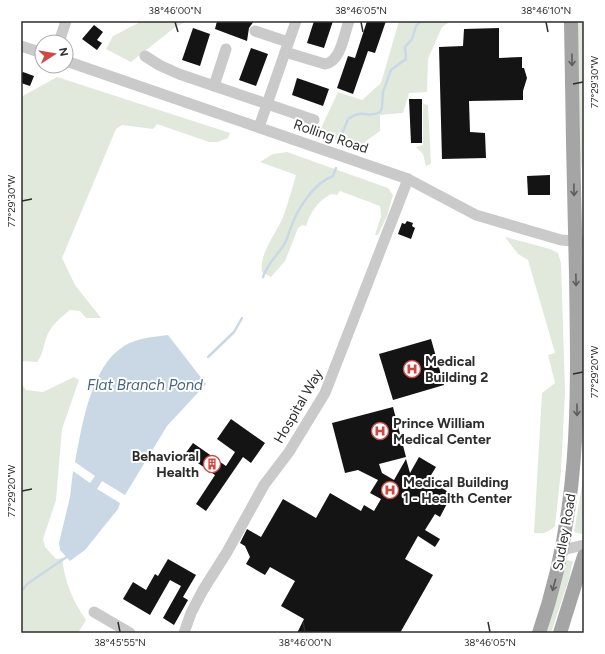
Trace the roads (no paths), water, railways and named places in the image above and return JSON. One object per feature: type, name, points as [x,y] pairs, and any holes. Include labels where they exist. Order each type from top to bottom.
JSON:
[{"type":"main road","name":"Sudley Road","points":[[539,633],[547,609],[562,550],[571,496],[577,427],[580,241],[571,21]]},
{"type":"main road","name":"Sudley Road","points":[[560,633],[584,556]]},
{"type":"street","points":[[62,34],[66,21]]},
{"type":"street","points":[[259,127],[296,21]]},
{"type":"street","points":[[255,31],[324,64],[329,64],[336,58],[349,21]]},
{"type":"street","points":[[21,46],[34,50]]},
{"type":"street","points":[[214,86],[226,49]]},
{"type":"street","points":[[145,56],[169,70],[314,120]]},
{"type":"street","name":"Rolling Road","points":[[74,64],[408,179],[476,215],[548,237],[580,241]]},
{"type":"street","name":"Hospital Way","points":[[184,633],[191,613],[203,590],[227,552],[264,485],[289,452],[325,393],[408,179]]},
{"type":"street","points":[[562,550],[584,545]]},
{"type":"street","points":[[94,612],[130,633]]},
{"type":"water","name":"Flat Branch Pond","points":[[168,335],[206,384],[167,426],[125,495],[102,481],[97,489],[120,503],[118,509],[85,550],[70,561],[60,550],[59,543],[70,497],[73,471],[90,483],[95,476],[75,462],[89,399],[95,383],[103,368],[112,356],[124,346],[129,343],[151,337]]},
{"type":"waterway","points":[[342,141],[342,134],[348,119],[358,114],[376,114],[380,112],[382,108],[383,92],[391,70],[406,59],[405,47],[412,39],[416,26],[421,21]]},
{"type":"waterway","points":[[263,277],[268,266],[286,241],[302,204],[319,184],[333,176],[336,168]]},
{"type":"waterway","points":[[208,357],[234,332],[242,318]]},
{"type":"waterway","points":[[21,592],[27,584],[68,556]]},
{"type":"place","name":"Medical Building 2","points":[[412,369]]},
{"type":"place","name":"Prince William Medical Center","points":[[380,431]]},
{"type":"place","name":"Behavioral Health","points":[[212,464]]},
{"type":"place","name":"Medical Building 1 - Health Center","points":[[390,490]]}]
